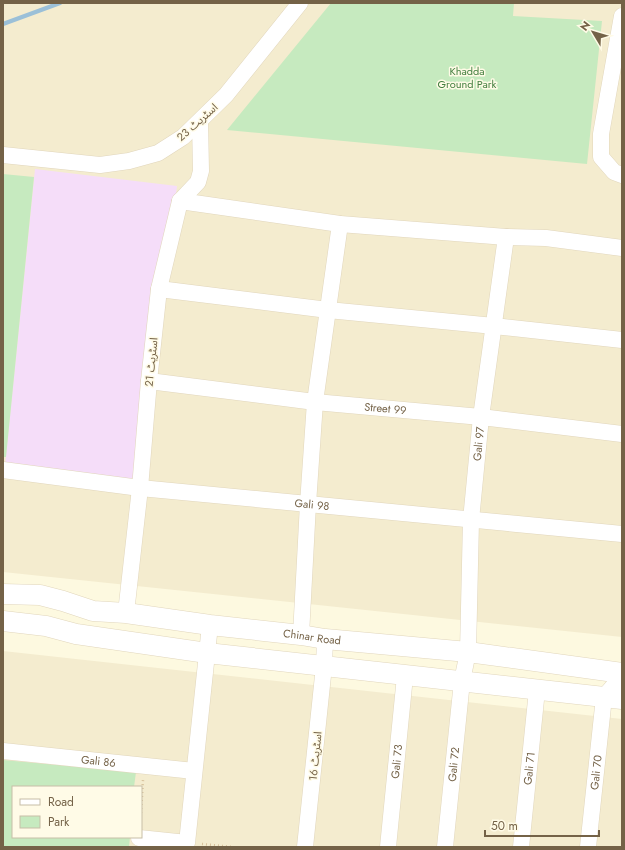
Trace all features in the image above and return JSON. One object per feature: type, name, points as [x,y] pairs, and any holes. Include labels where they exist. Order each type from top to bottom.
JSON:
[{"type":"street","name":"اسٹریٹ 23","points":[[3,155],[100,165],[129,161],[158,153],[183,137],[226,95],[300,3]]},
{"type":"street","points":[[622,16],[601,134],[601,157],[614,172],[622,175]]},
{"type":"street","points":[[180,201],[198,182],[201,171],[200,121]]},
{"type":"street","points":[[180,201],[340,224],[506,237],[546,238],[622,248]]},
{"type":"street","name":"اسٹریٹ 21","points":[[126,613],[140,488],[149,381],[159,289],[180,201]]},
{"type":"street","points":[[301,635],[315,402],[340,224]]},
{"type":"street","name":"Gali 97","points":[[468,652],[472,520],[481,416],[506,237]]},
{"type":"street","points":[[159,289],[328,310],[622,340]]},
{"type":"street","name":"Street 99","points":[[149,381],[315,402],[481,416],[622,434]]},
{"type":"street","name":"Gali 98","points":[[3,470],[140,488],[622,534]]},
{"type":"street","name":"Chinar Road","points":[[3,594],[40,595],[93,611],[126,613],[325,639],[468,652],[622,674]]},
{"type":"street","points":[[3,621],[46,626],[76,634],[207,653],[613,698],[622,674]]},
{"type":"street","points":[[139,838],[187,843],[210,625]]},
{"type":"street","name":"اسٹریٹ 16","points":[[305,847],[324,666],[325,639]]},
{"type":"street","name":"Gali 72","points":[[445,847],[462,681],[468,652]]},
{"type":"street","name":"Gali 73","points":[[388,847],[406,676]]},
{"type":"street","name":"Gali 71","points":[[521,847],[537,690]]},
{"type":"street","name":"Gali 70","points":[[588,847],[613,698]]},
{"type":"street","name":"Gali 86","points":[[3,751],[194,771]]},
{"type":"path","points":[[142,797],[144,766]]},
{"type":"path","points":[[187,843],[233,847]]},
{"type":"shaded area","points":[[3,3],[622,3],[622,637],[3,572]]},
{"type":"shaded area","points":[[35,169],[177,186],[143,482],[5,465]]},
{"type":"shaded area","points":[[3,651],[622,719],[622,847],[3,847]]},
{"type":"green space","name":"Khadda Ground Park","points":[[331,3],[514,3],[513,16],[602,21],[587,164],[227,130]]},
{"type":"green space","points":[[3,174],[34,177],[6,457],[3,457]]},
{"type":"green space","points":[[3,760],[136,772],[134,786],[12,786],[12,838],[130,838],[129,847],[3,847]]},
{"type":"waterway","points":[[3,24],[60,3]]}]
